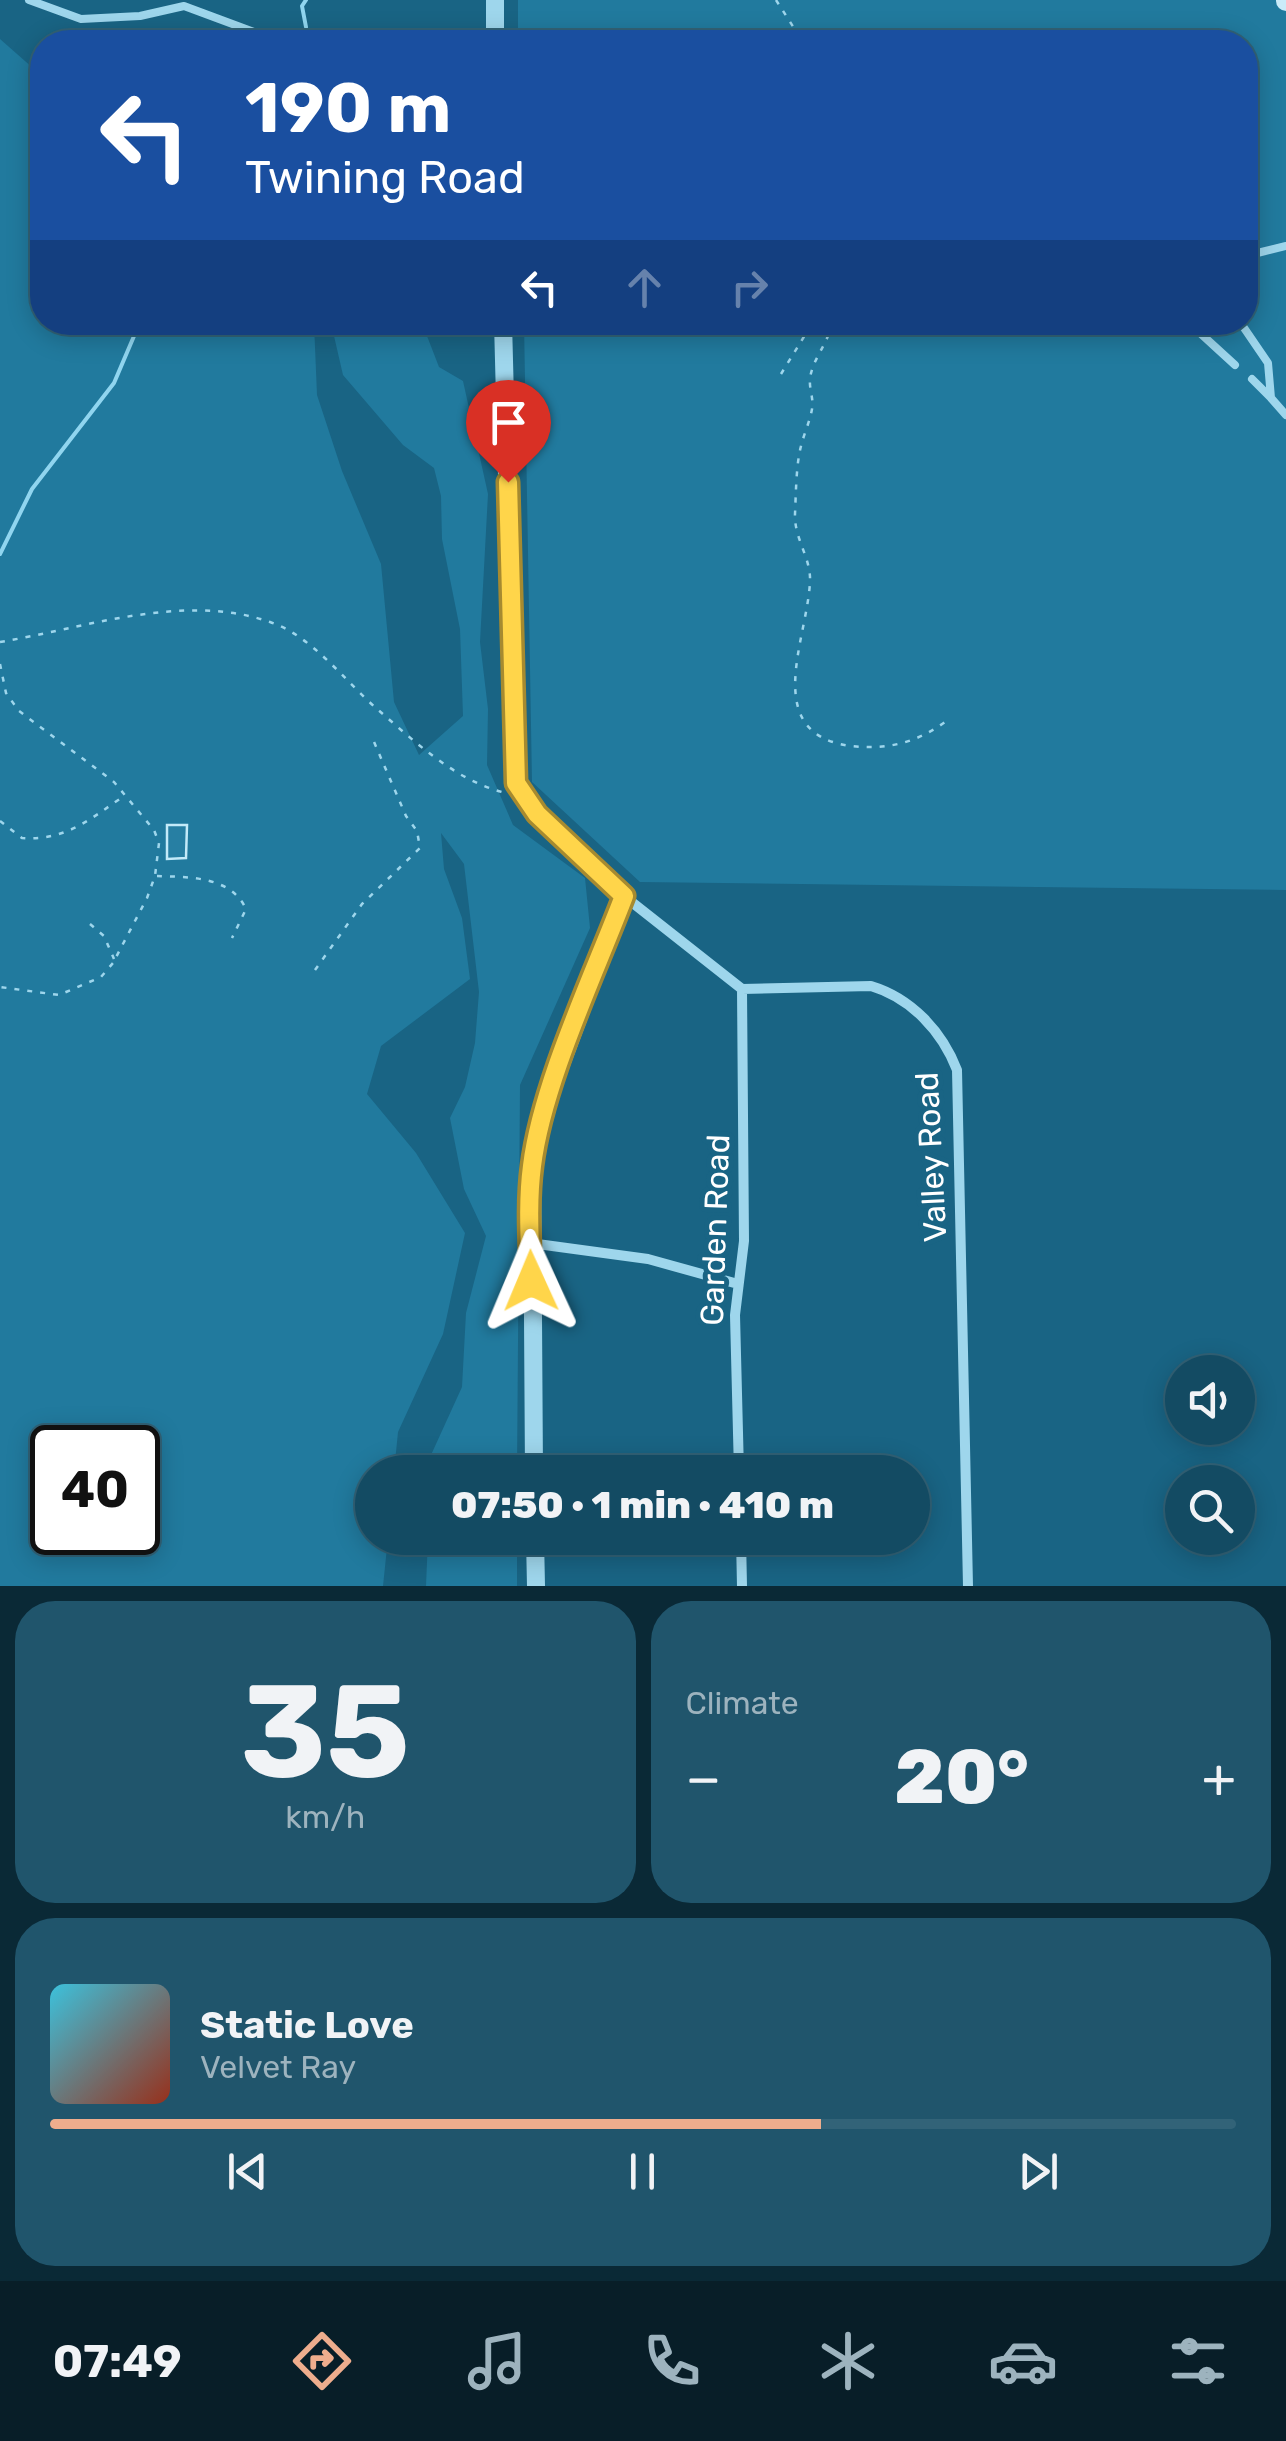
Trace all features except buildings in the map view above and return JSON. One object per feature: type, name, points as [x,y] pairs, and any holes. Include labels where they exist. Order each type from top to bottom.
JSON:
[{"type":"street","points":[[495,0],[495,30]]},
{"type":"street","points":[[503,335],[516,783],[523,797],[624,896],[742,989]]},
{"type":"street","points":[[534,1455],[530,1192],[536,1147],[554,1083],[624,896]]},
{"type":"street","name":"Valley Road","points":[[742,989],[870,986],[890,992],[918,1012],[951,1055],[957,1070],[968,1586]]},
{"type":"street","name":"Garden Road","points":[[739,1455],[738,1284],[744,1241],[742,989]]},
{"type":"street","points":[[530,1242],[648,1259],[738,1284]]},
{"type":"street","points":[[535,1555],[536,1586]]},
{"type":"street","points":[[741,1555],[742,1586]]},
{"type":"lane","points":[[29,0],[82,20],[140,16],[181,3],[250,30]]},
{"type":"lane","points":[[1258,253],[1286,246]]},
{"type":"lane","points":[[1202,335],[1234,365]]},
{"type":"lane","points":[[1249,335],[1268,363],[1272,398]]},
{"type":"lane","points":[[1252,379],[1286,415]]},
{"type":"path","points":[[776,0],[796,30]]},
{"type":"path","points":[[781,374],[804,335]]},
{"type":"path","points":[[830,335],[810,375],[813,406],[799,451],[794,518],[811,572],[808,612],[797,648],[795,693],[809,728],[832,743],[892,746],[922,739],[945,722]]},
{"type":"path","points":[[0,642],[132,616],[208,611],[271,622],[305,642],[427,750],[468,779],[523,797]]},
{"type":"path","points":[[0,664],[10,700],[30,720],[104,773],[158,836],[156,876],[112,965],[91,984],[59,995],[0,987]]},
{"type":"path","points":[[0,706],[10,700]]},
{"type":"path","points":[[315,970],[362,904],[420,848],[418,831],[406,816],[371,735]]},
{"type":"path","points":[[0,820],[22,838],[69,833],[82,828],[125,795]]},
{"type":"path","points":[[156,876],[196,877],[239,896],[246,908],[232,938]]},
{"type":"path","points":[[90,924],[111,948],[112,965]]},
{"type":"shaded area","points":[[518,0],[1286,0],[1286,890],[640,882],[532,782],[524,335],[1258,335],[1258,30],[518,30]]},
{"type":"shaded area","points":[[0,39],[30,65],[30,335],[314,335],[317,395],[342,471],[381,564],[394,702],[419,755],[463,716],[460,629],[442,539],[441,496],[434,468],[403,445],[343,375],[334,335],[427,335],[439,367],[463,381],[488,494],[480,642],[488,709],[487,765],[513,825],[585,878],[590,928],[520,1085],[517,1455],[431,1455],[462,1387],[466,1313],[486,1236],[464,1189],[450,1118],[465,1087],[475,1043],[479,992],[464,864],[441,833],[444,869],[462,918],[470,979],[381,1046],[367,1094],[416,1153],[465,1233],[443,1334],[398,1432],[396,1455],[355,1455],[355,1555],[386,1555],[383,1586],[0,1586]]},
{"type":"shaded area","points":[[427,1555],[517,1555],[517,1586],[426,1586]]},
{"type":"waterway","points":[[306,0],[302,6],[306,27]]},
{"type":"waterway","points":[[0,554],[32,489],[114,383],[134,335]]},
{"type":"route","points":[[508,482],[516,783],[537,814],[624,896],[554,1083],[536,1147],[530,1192],[531,1281]]}]
